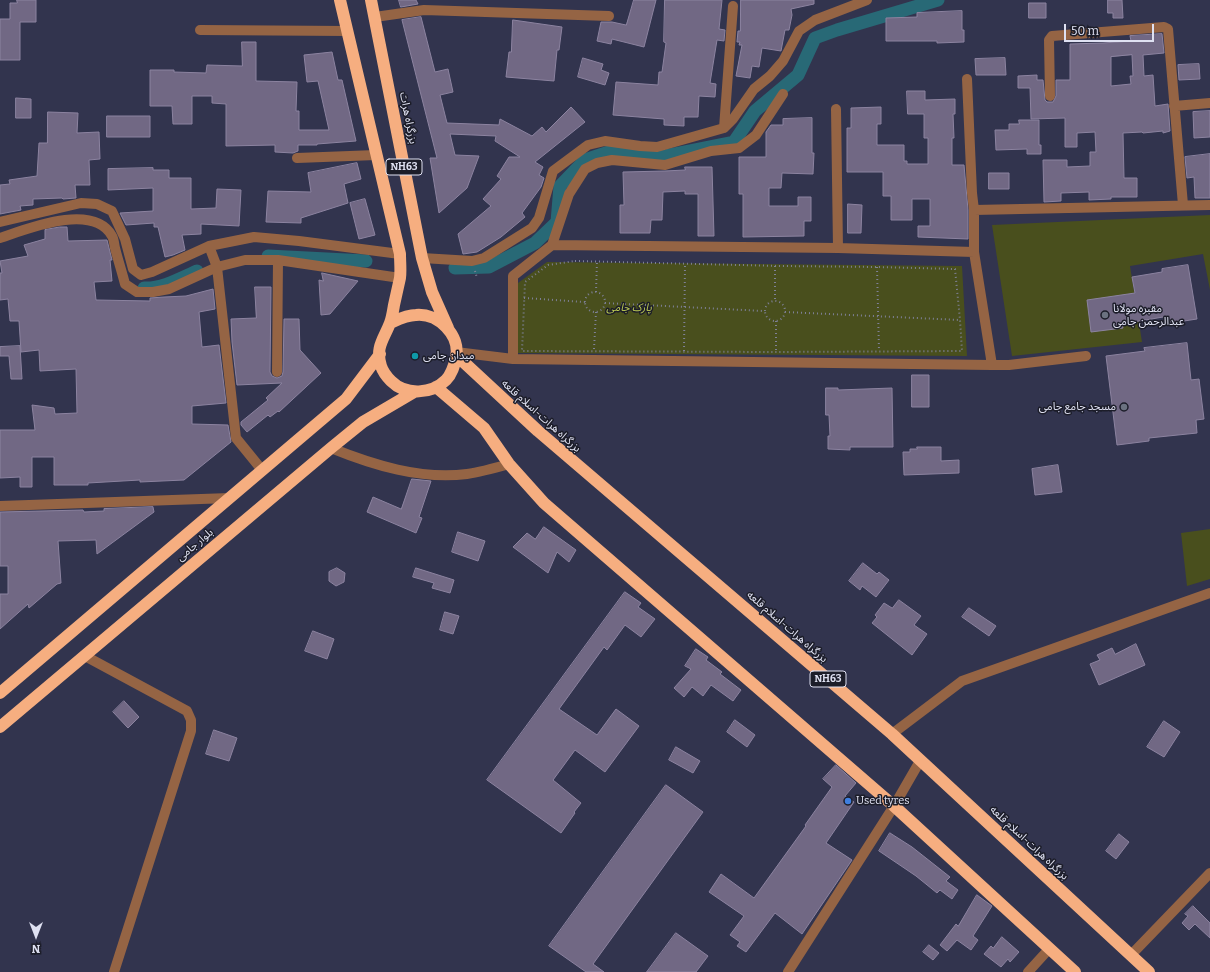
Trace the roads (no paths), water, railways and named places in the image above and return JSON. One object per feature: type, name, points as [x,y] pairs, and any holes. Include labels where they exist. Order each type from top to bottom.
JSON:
[{"type":"highway","name":"NH63","points":[[340,0],[400,254],[400,278],[390,323],[380,343],[381,366],[386,376],[394,384],[403,389],[414,392]]},
{"type":"highway","name":"بزرگراه هرات","points":[[371,0],[422,258],[432,292],[450,331]]},
{"type":"highway","points":[[390,323],[417,314],[430,316],[441,322],[450,331]]},
{"type":"highway","name":"NH63","points":[[450,331],[454,341],[456,354]]},
{"type":"highway","name":"بلوار جامی","points":[[0,693],[346,399],[380,354]]},
{"type":"highway","points":[[414,392],[426,391],[436,387],[447,379],[454,368],[456,354]]},
{"type":"highway","name":"بزرگراه هرات-اسلام قلعه","points":[[456,354],[538,431],[892,734],[1149,972]]},
{"type":"highway","points":[[436,387],[484,428],[509,464],[544,503],[894,806],[1075,972]]},
{"type":"highway","name":"بلوار جامی","points":[[0,727],[330,448],[363,422],[414,392]]},
{"type":"street","points":[[422,258],[472,260],[484,258],[532,228],[539,218],[553,171],[588,145],[606,141],[657,147],[724,128],[733,119],[754,89],[770,76],[783,61],[799,31],[815,20],[867,0]]},
{"type":"street","points":[[724,128],[733,6]]},
{"type":"street","points":[[375,17],[424,10],[609,16]]},
{"type":"street","points":[[1050,96],[1049,40],[1052,36],[1164,27],[1168,29],[1183,205]]},
{"type":"street","points":[[200,30],[347,31]]},
{"type":"street","points":[[967,79],[974,210],[974,252],[992,365]]},
{"type":"street","points":[[512,359],[513,276],[552,245],[569,194],[585,169],[597,163],[612,160],[665,165],[711,151],[739,148],[756,135],[783,94]]},
{"type":"street","points":[[1174,106],[1210,103]]},
{"type":"street","points":[[836,109],[838,248]]},
{"type":"street","points":[[297,158],[376,155]]},
{"type":"street","points":[[0,222],[81,203],[97,204],[112,211],[125,239],[133,269],[141,275],[152,272],[209,246],[254,237],[299,241],[400,254]]},
{"type":"street","points":[[974,210],[1210,205]]},
{"type":"street","points":[[32,214],[36,226]]},
{"type":"street","points":[[0,238],[36,226],[69,219],[90,221],[103,226],[112,236],[125,284],[137,292],[153,292],[168,289],[217,267],[245,260],[278,260],[400,278]]},
{"type":"street","points":[[552,245],[838,248],[974,252]]},
{"type":"street","points":[[209,246],[217,267],[236,438],[262,470]]},
{"type":"street","points":[[277,372],[278,260]]},
{"type":"street","points":[[456,354],[512,359],[992,365],[1009,365],[1086,356]]},
{"type":"street","points":[[330,448],[361,460],[419,473],[449,475],[467,474],[509,464]]},
{"type":"street","points":[[0,506],[230,498]]},
{"type":"street","points":[[892,734],[962,681],[1210,593]]},
{"type":"street","points":[[85,656],[187,711],[191,720],[191,731],[114,972]]},
{"type":"street","points":[[788,972],[894,806],[920,761]]},
{"type":"street","points":[[1131,955],[1210,873]]},
{"type":"street","points":[[1028,972],[1049,949]]},
{"type":"waterway","points":[[455,268],[489,267],[535,243],[557,222],[560,186],[585,160],[615,150],[659,157],[734,142],[755,111],[798,75],[815,38],[938,0]]},
{"type":"waterway","points":[[268,256],[366,261]]},
{"type":"waterway","points":[[144,288],[158,287],[197,271]]},
{"type":"place","name":"مقبره مولانا عبدالرحمن جامی","points":[[1105,315]]},
{"type":"place","name":"میدان جامی","points":[[415,356]]},
{"type":"place","name":"مسجد جامع جامی","points":[[1124,407]]},
{"type":"place","name":"Used tyres","points":[[848,801]]},
{"type":"park label","name":"پارک جامی","points":[[629,308]]}]
